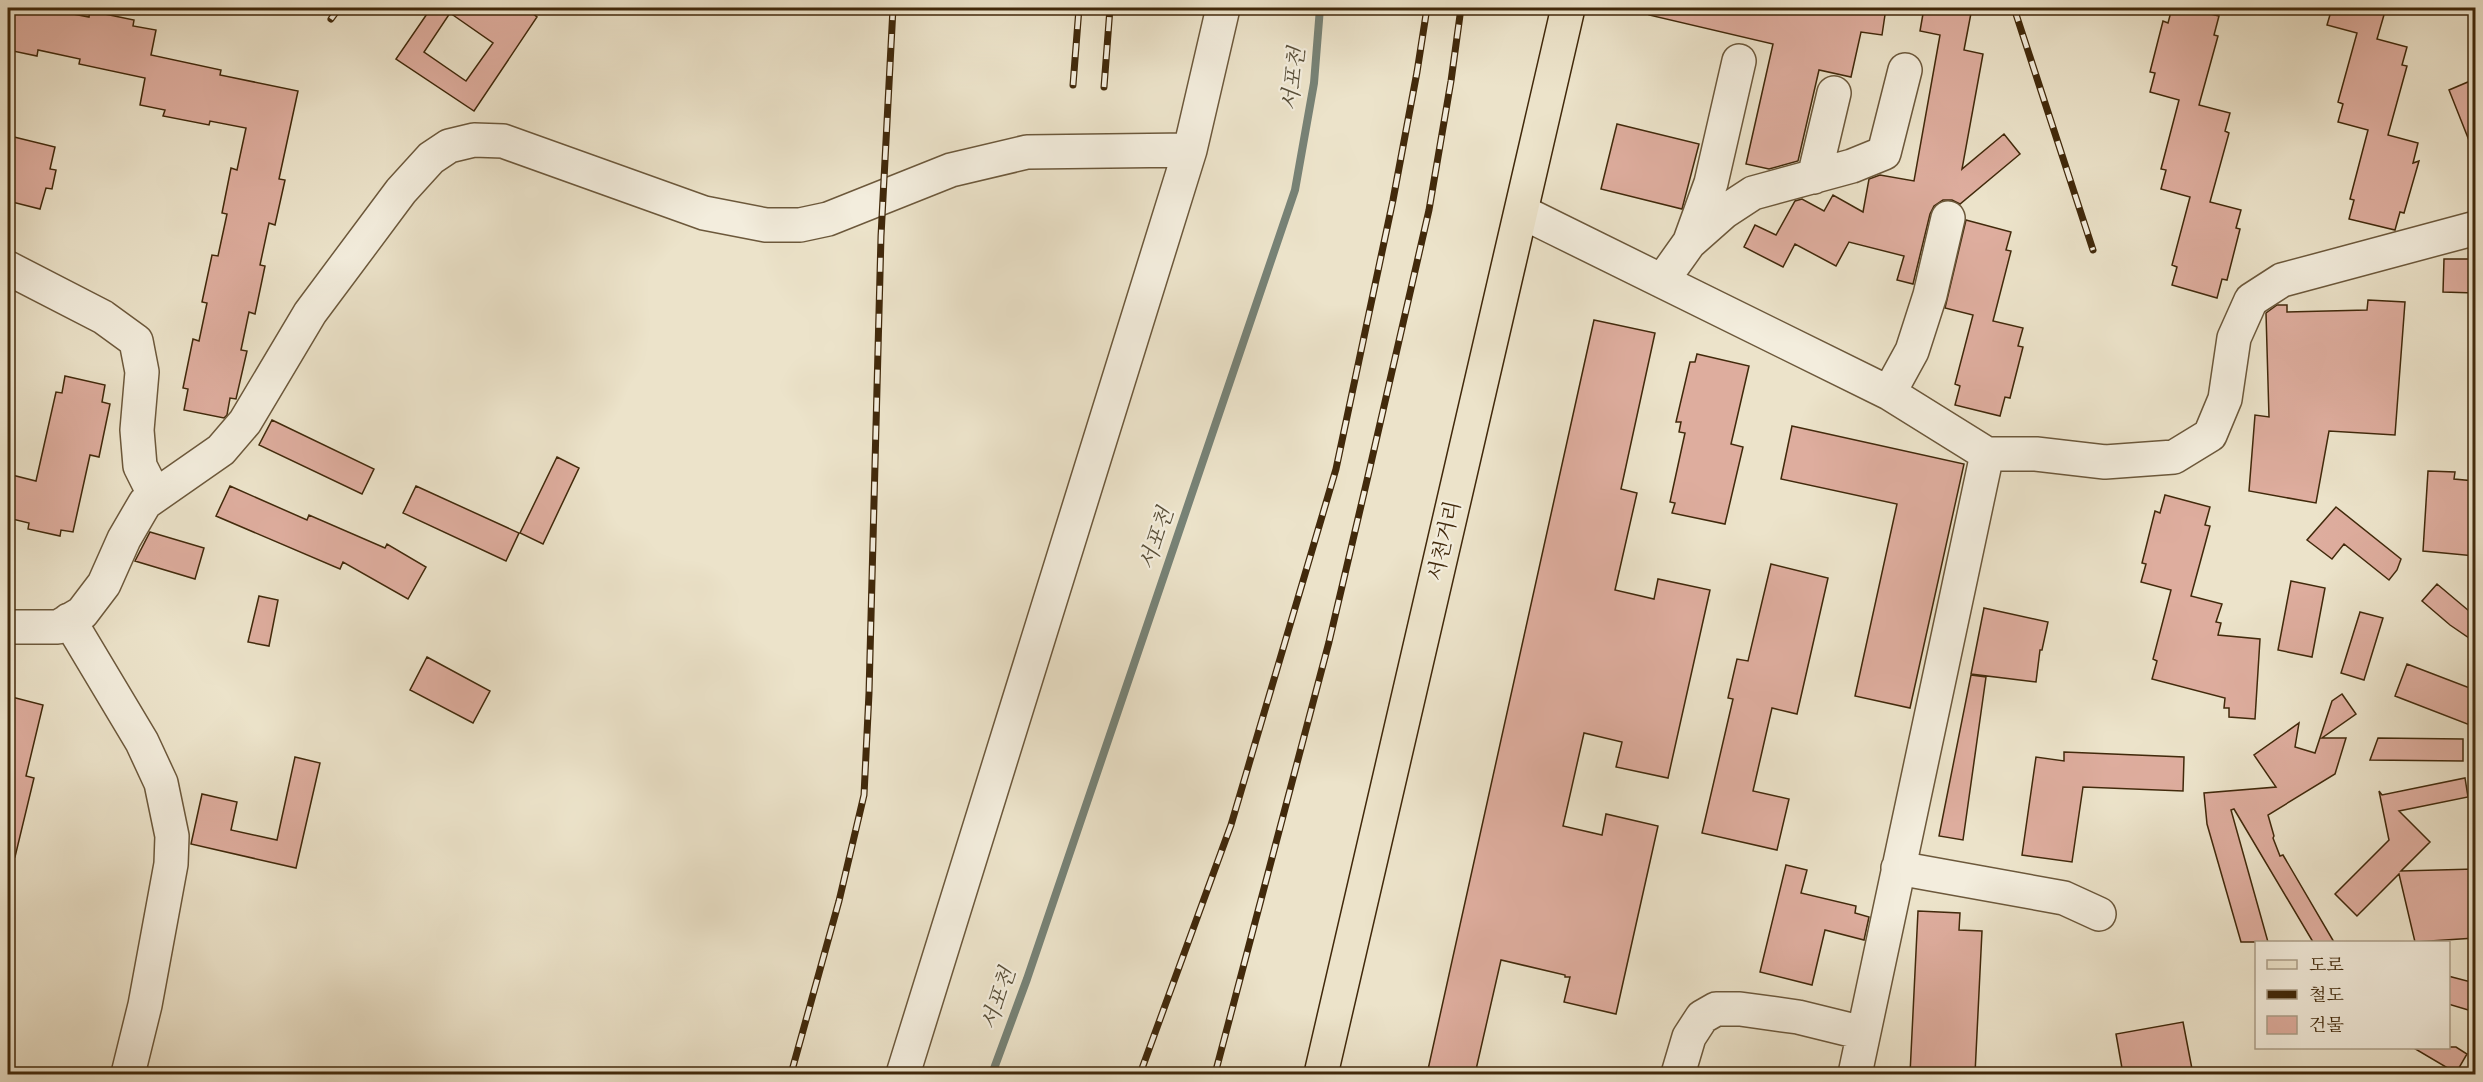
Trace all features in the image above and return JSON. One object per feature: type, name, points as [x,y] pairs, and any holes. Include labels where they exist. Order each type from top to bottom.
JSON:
[{"type":"main road","name":"서천거리","points":[[1321,1074],[1568,8]]},
{"type":"street","points":[[903,1074],[1190,150],[1223,8]]},
{"type":"street","points":[[1689,243],[1711,183],[1739,61]]},
{"type":"street","points":[[1662,281],[1689,243],[1724,212],[1753,194],[1814,177],[1884,153],[1905,70]]},
{"type":"street","points":[[1814,177],[1834,93]]},
{"type":"street","points":[[8,627],[58,627],[82,613],[104,584],[145,503],[221,450],[239,429],[310,313],[394,200],[431,158],[449,146],[474,140],[503,141],[704,213],[766,225],[800,225],[828,219],[951,170],[1027,152],[1190,150]]},
{"type":"street","points":[[1522,212],[1889,393],[1987,454],[2036,454],[2105,462],[2174,457],[2210,435],[2225,399],[2234,338],[2252,300],[2282,280],[2475,228]]},
{"type":"street","points":[[1889,393],[1912,351],[1930,295],[1948,218]]},
{"type":"street","points":[[8,268],[103,317],[136,340],[142,372],[137,430],[140,466],[155,496]]},
{"type":"street","points":[[1855,1074],[1987,454]]},
{"type":"street","points":[[69,620],[142,742],[161,783],[172,836],[171,864],[149,984],[128,1074]]},
{"type":"street","points":[[1898,868],[2064,898],[2099,914]]},
{"type":"street","points":[[1678,1074],[1689,1036],[1702,1017],[1716,1009],[1740,1009],[1798,1017],[1863,1033]]},
{"type":"building","points":[[8,8],[42,8],[89,17],[90,11],[134,20],[133,26],[156,30],[151,55],[221,70],[220,75],[298,91],[279,179],[285,180],[275,225],[269,223],[260,265],[265,266],[255,314],[249,312],[241,350],[247,351],[236,399],[230,398],[227,415],[224,418],[184,410],[188,389],[183,388],[193,339],[199,341],[207,303],[202,302],[212,255],[218,256],[227,214],[222,213],[231,168],[237,170],[246,128],[210,121],[209,125],[163,116],[165,110],[140,105],[145,78],[79,64],[80,59],[38,50],[37,56],[8,50]]},
{"type":"building","points":[[431,8],[526,8],[537,17],[474,111],[396,59]],"holes":[[[450,13],[493,43],[466,81],[424,52]]]},
{"type":"building","points":[[1649,8],[1886,8],[1882,35],[1861,32],[1851,77],[1819,70],[1798,161],[1769,169],[1746,164],[1773,44],[1649,15]]},
{"type":"building","points":[[1924,8],[1972,8],[1964,50],[1983,54],[1962,169],[2004,134],[2020,154],[1960,204],[1952,200],[1943,200],[1934,206],[1913,284],[1897,280],[1904,256],[1849,242],[1836,266],[1795,244],[1783,267],[1744,247],[1755,225],[1776,235],[1795,201],[1802,199],[1824,211],[1833,195],[1863,212],[1869,179],[1880,175],[1914,181],[1940,35],[1920,31]]},
{"type":"building","points":[[2172,8],[2185,8],[2219,16],[2214,35],[2218,36],[2199,105],[2230,113],[2225,131],[2229,133],[2210,202],[2241,210],[2236,228],[2240,229],[2227,280],[2222,279],[2217,298],[2172,285],[2177,267],[2172,265],[2190,197],[2161,189],[2166,170],[2161,169],[2179,100],[2150,92],[2155,73],[2150,72],[2163,21],[2168,23]]},
{"type":"building","points":[[2332,8],[2386,8],[2377,39],[2407,47],[2402,65],[2407,66],[2388,135],[2418,143],[2413,163],[2419,161],[2404,213],[2400,212],[2395,230],[2349,219],[2354,200],[2350,199],[2368,130],[2338,122],[2343,104],[2338,102],[2357,33],[2327,25]]},
{"type":"building","points":[[2475,79],[2475,153],[2474,153],[2449,90]]},
{"type":"building","points":[[1617,124],[1699,144],[1682,209],[1601,189]]},
{"type":"building","points":[[10,136],[55,147],[50,169],[56,170],[52,189],[46,188],[40,209],[8,201]]},
{"type":"building","points":[[1966,220],[2011,232],[2006,250],[2011,251],[1993,321],[2023,328],[2018,346],[2023,347],[2010,398],[2005,397],[2000,416],[1955,405],[1960,386],[1955,384],[1973,315],[1945,308]]},
{"type":"building","points":[[2444,259],[2475,259],[2475,293],[2443,292]]},
{"type":"building","points":[[2368,300],[2405,302],[2395,435],[2329,431],[2316,503],[2249,491],[2255,415],[2269,417],[2266,313],[2277,305],[2287,305],[2287,312],[2367,310]]},
{"type":"building","points":[[1594,320],[1655,333],[1621,489],[1637,493],[1615,590],[1654,599],[1658,579],[1710,590],[1668,778],[1616,767],[1622,742],[1584,733],[1563,826],[1602,835],[1606,814],[1658,826],[1616,1014],[1564,1002],[1570,977],[1501,960],[1475,1074],[1427,1074]]},
{"type":"building","points":[[1697,354],[1749,366],[1731,444],[1743,447],[1725,524],[1672,513],[1675,503],[1670,502],[1685,433],[1679,432],[1681,422],[1676,422],[1690,362],[1695,362]]},
{"type":"building","points":[[65,376],[105,385],[102,402],[110,404],[99,457],[90,455],[73,532],[61,530],[60,536],[28,529],[29,523],[8,518],[8,474],[36,481],[56,392],[62,393]]},
{"type":"building","points":[[272,420],[374,469],[362,494],[259,445]]},
{"type":"building","points":[[1792,426],[1964,464],[1910,708],[1855,696],[1897,504],[1781,479]]},
{"type":"building","points":[[557,457],[579,468],[543,544],[520,533]]},
{"type":"building","points":[[2428,471],[2455,472],[2454,479],[2475,481],[2475,556],[2423,551]]},
{"type":"building","points":[[230,486],[307,520],[309,515],[385,548],[387,544],[426,567],[408,599],[343,562],[340,569],[216,516]]},
{"type":"building","points":[[416,486],[519,533],[506,561],[403,513]]},
{"type":"building","points":[[2165,495],[2210,507],[2205,525],[2210,526],[2191,596],[2222,604],[2216,622],[2221,623],[2218,635],[2260,639],[2255,719],[2229,717],[2229,708],[2224,708],[2225,698],[2152,679],[2157,661],[2153,659],[2171,590],[2141,582],[2146,564],[2142,563],[2155,511],[2160,513]]},
{"type":"building","points":[[2336,507],[2401,559],[2397,570],[2389,580],[2344,544],[2332,559],[2307,540]]},
{"type":"building","points":[[150,532],[204,548],[195,579],[135,561]]},
{"type":"building","points":[[1771,564],[1828,578],[1797,714],[1772,708],[1753,791],[1789,799],[1777,850],[1702,833],[1733,699],[1728,698],[1737,659],[1748,661]]},
{"type":"building","points":[[2291,581],[2325,588],[2312,657],[2278,650]]},
{"type":"building","points":[[2437,584],[2475,616],[2475,642],[2450,625],[2422,601]]},
{"type":"building","points":[[259,596],[278,600],[269,646],[248,642]]},
{"type":"building","points":[[1984,608],[2048,622],[2042,650],[2040,650],[2036,682],[1971,674]]},
{"type":"building","points":[[2360,612],[2383,618],[2364,680],[2341,673]]},
{"type":"building","points":[[427,657],[490,691],[473,723],[410,690]]},
{"type":"building","points":[[2407,664],[2475,690],[2475,727],[2395,696]]},
{"type":"building","points":[[1971,675],[1986,677],[1963,840],[1939,836]]},
{"type":"building","points":[[2342,694],[2356,714],[2322,738],[2346,738],[2335,774],[2268,815],[2280,856],[2283,855],[2333,941],[2312,941],[2234,809],[2231,810],[2268,941],[2241,942],[2207,824],[2204,793],[2276,787],[2254,755],[2299,723],[2295,747],[2315,753],[2332,701]]},
{"type":"building","points":[[8,696],[43,705],[26,776],[34,778],[15,857],[8,856]]},
{"type":"building","points":[[2378,738],[2463,739],[2463,761],[2370,760]]},
{"type":"building","points":[[2064,752],[2184,757],[2183,791],[2083,787],[2072,862],[2022,855],[2036,757],[2064,761]]},
{"type":"building","points":[[295,757],[320,763],[296,868],[191,844],[202,794],[237,802],[231,830],[277,840]]},
{"type":"building","points":[[2465,778],[2468,797],[2399,811],[2430,842],[2401,871],[2475,869],[2475,938],[2415,941],[2399,874],[2357,916],[2335,894],[2389,840],[2379,791],[2382,795]]},
{"type":"building","points":[[1786,865],[1807,870],[1801,893],[1856,906],[1855,913],[1869,917],[1864,940],[1825,930],[1812,985],[1760,972]]},
{"type":"building","points":[[1918,911],[1960,913],[1959,930],[1982,931],[1975,1074],[1910,1074]]},
{"type":"building","points":[[2450,977],[2475,983],[2475,1012],[2450,1005]]},
{"type":"building","points":[[2183,1022],[2193,1074],[2123,1074],[2116,1034]]},
{"type":"building","points":[[2456,1047],[2467,1054],[2456,1073],[2415,1049]]},
{"type":"waterway","name":"서포천","points":[[992,1074],[1027,979],[1295,190],[1314,83],[1320,8]]},
{"type":"railway","points":[[331,19],[339,8]]},
{"type":"railway","points":[[791,1074],[839,901],[864,795],[869,693],[881,236],[893,8]]},
{"type":"railway","points":[[1073,85],[1079,8]]},
{"type":"railway","points":[[1104,87],[1110,8]]},
{"type":"railway","points":[[1140,1074],[1231,825],[1336,469],[1393,200],[1427,8]]},
{"type":"railway","points":[[1215,1074],[1329,642],[1368,476],[1429,210],[1461,8]]},
{"type":"railway","points":[[2014,8],[2093,250]]}]
